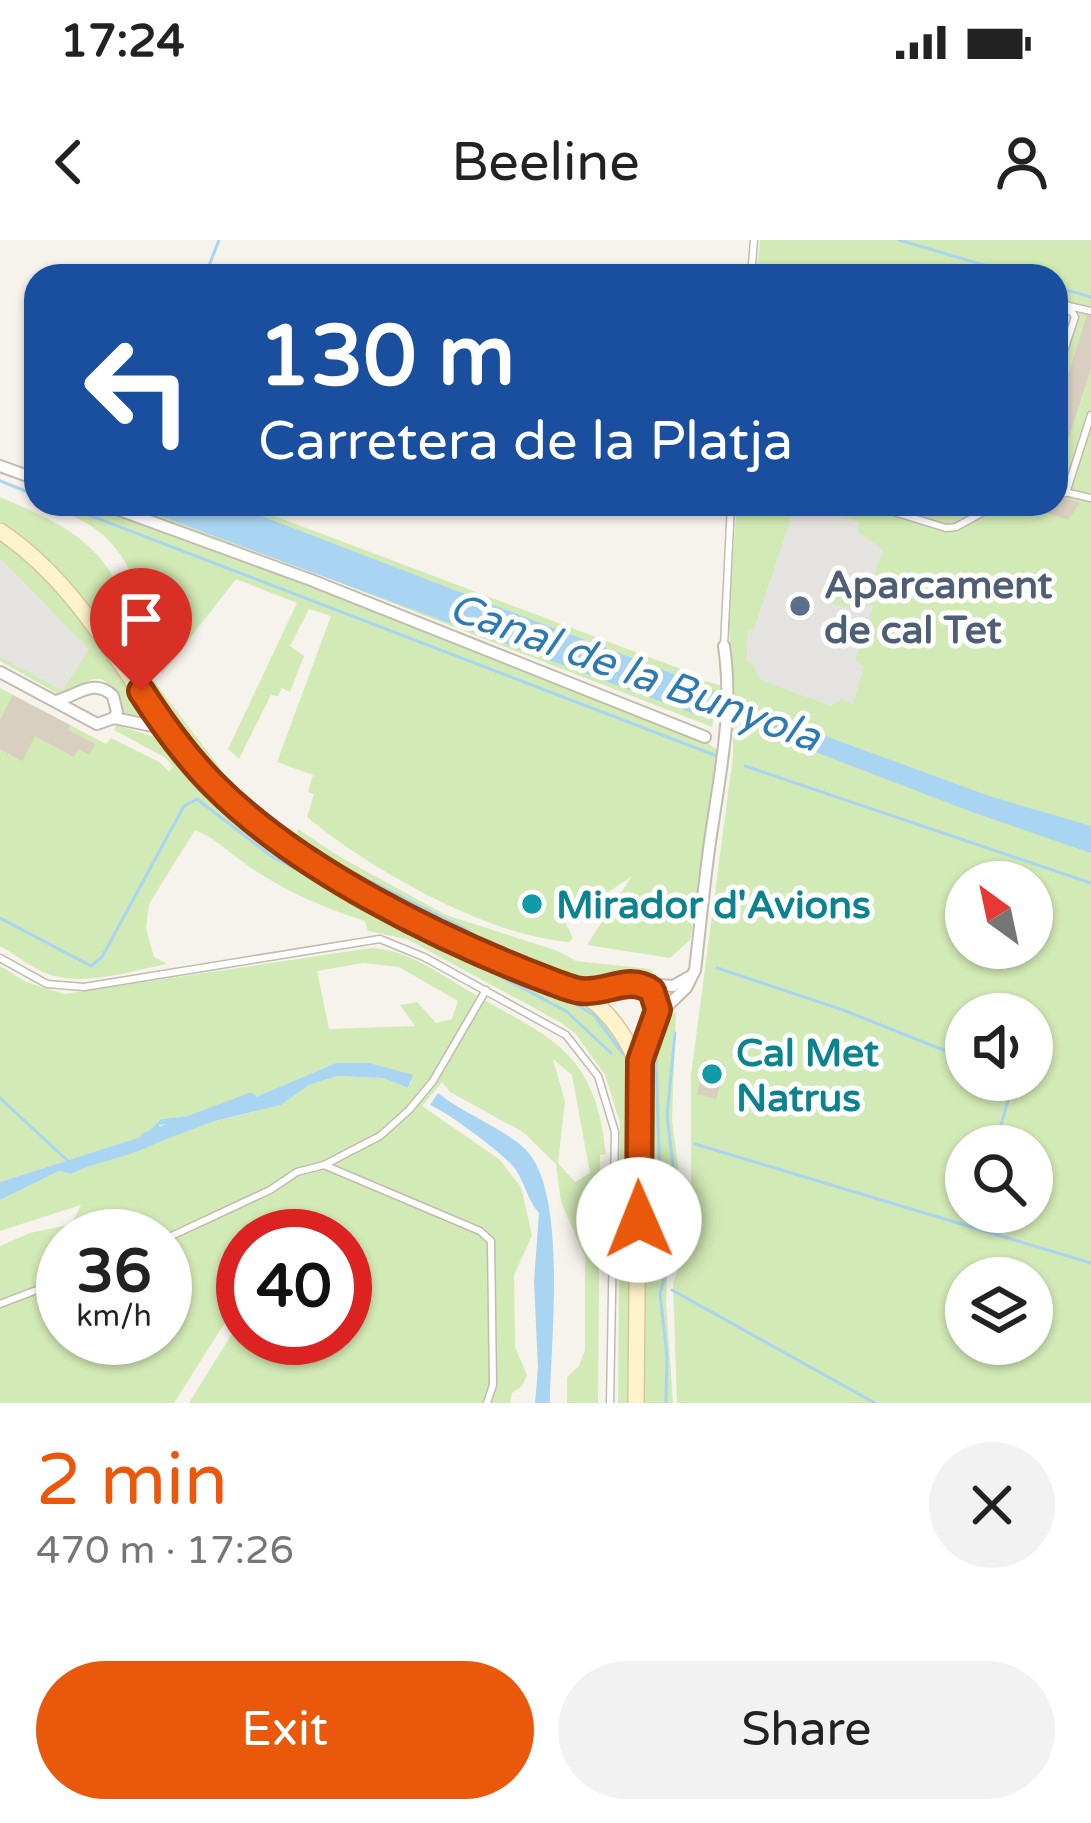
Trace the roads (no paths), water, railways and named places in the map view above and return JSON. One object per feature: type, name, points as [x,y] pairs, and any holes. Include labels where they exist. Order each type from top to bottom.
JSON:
[{"type":"street","points":[[136,516],[705,736]]},
{"type":"street","points":[[0,531],[68,592],[166,729],[230,801],[308,859],[479,952],[580,991],[614,1024],[636,1033],[686,988],[695,970],[728,731],[724,646]]},
{"type":"street","points":[[0,672],[97,724],[113,718],[166,729]]},
{"type":"street","points":[[55,702],[91,686],[100,687],[113,696],[113,718]]},
{"type":"street","points":[[580,991],[632,984],[674,986],[695,970]]},
{"type":"street","points":[[632,984],[656,996],[655,1020],[639,1071],[636,1403]]},
{"type":"street","points":[[632,984],[609,999],[614,1024],[639,1071]]},
{"type":"lane","points":[[1068,310],[1075,317],[1068,338]]},
{"type":"lane","points":[[1068,487],[1091,416]]},
{"type":"lane","points":[[724,646],[730,516]]},
{"type":"lane","points":[[907,516],[946,528],[972,516]]},
{"type":"lane","points":[[0,958],[46,984],[84,987],[380,939],[424,957],[566,1035],[598,1076],[615,1132],[610,1403]]},
{"type":"lane","points":[[192,1226],[380,1136],[433,1081],[486,990]]},
{"type":"lane","points":[[324,1165],[480,1231],[491,1241],[493,1385],[488,1403]]},
{"type":"lane","points":[[0,1304],[36,1290]]},
{"type":"water","name":"Canal de la Bunyola","points":[[160,516],[261,516],[710,688],[720,697],[714,718]]},
{"type":"water","points":[[740,710],[776,718],[989,796],[1091,826],[1091,853],[763,732],[741,721]]},
{"type":"water","points":[[336,1063],[369,1063],[413,1075],[408,1088],[383,1078],[337,1076],[309,1085],[281,1105],[174,1131],[173,1124],[159,1125],[161,1135],[168,1135],[146,1148],[71,1174],[59,1171],[0,1200],[0,1182],[144,1136],[161,1119],[218,1113]]},
{"type":"water","points":[[438,1093],[515,1140],[538,1168],[547,1197],[554,1269],[550,1403],[535,1403],[539,1213],[510,1163],[430,1105]]},
{"type":"waterway","points":[[210,264],[219,240]]},
{"type":"waterway","points":[[899,240],[980,264]]},
{"type":"waterway","points":[[1068,290],[1091,297]]},
{"type":"waterway","points":[[0,481],[24,490]]},
{"type":"waterway","points":[[91,516],[717,756]]},
{"type":"waterway","points":[[122,626],[149,684],[214,767]]},
{"type":"waterway","points":[[745,766],[1091,883]]},
{"type":"waterway","points":[[233,786],[281,826]]},
{"type":"waterway","points":[[0,918],[91,966],[102,957],[184,806],[197,799],[271,856],[566,1011],[611,1053]]},
{"type":"waterway","points":[[302,841],[350,871],[469,931]]},
{"type":"waterway","points":[[717,968],[945,1051]]},
{"type":"waterway","points":[[567,999],[594,1015],[623,1054]]},
{"type":"waterway","points":[[666,1403],[660,1293],[680,1227],[667,1115],[675,1033]]},
{"type":"waterway","points":[[653,1276],[661,1215],[656,1058]]},
{"type":"waterway","points":[[0,1098],[69,1162]]},
{"type":"waterway","points":[[147,1139],[250,1100]]},
{"type":"waterway","points":[[1001,1125],[1008,1101]]},
{"type":"waterway","points":[[695,1144],[1091,1263]]},
{"type":"waterway","points":[[672,1290],[875,1403]]},
{"type":"place","name":"Aparcament de cal Tet","points":[[800,606]]},
{"type":"place","name":"Mirador d'Avions","points":[[532,904]]},
{"type":"place","name":"Cal Met Natrus","points":[[712,1074]]}]
